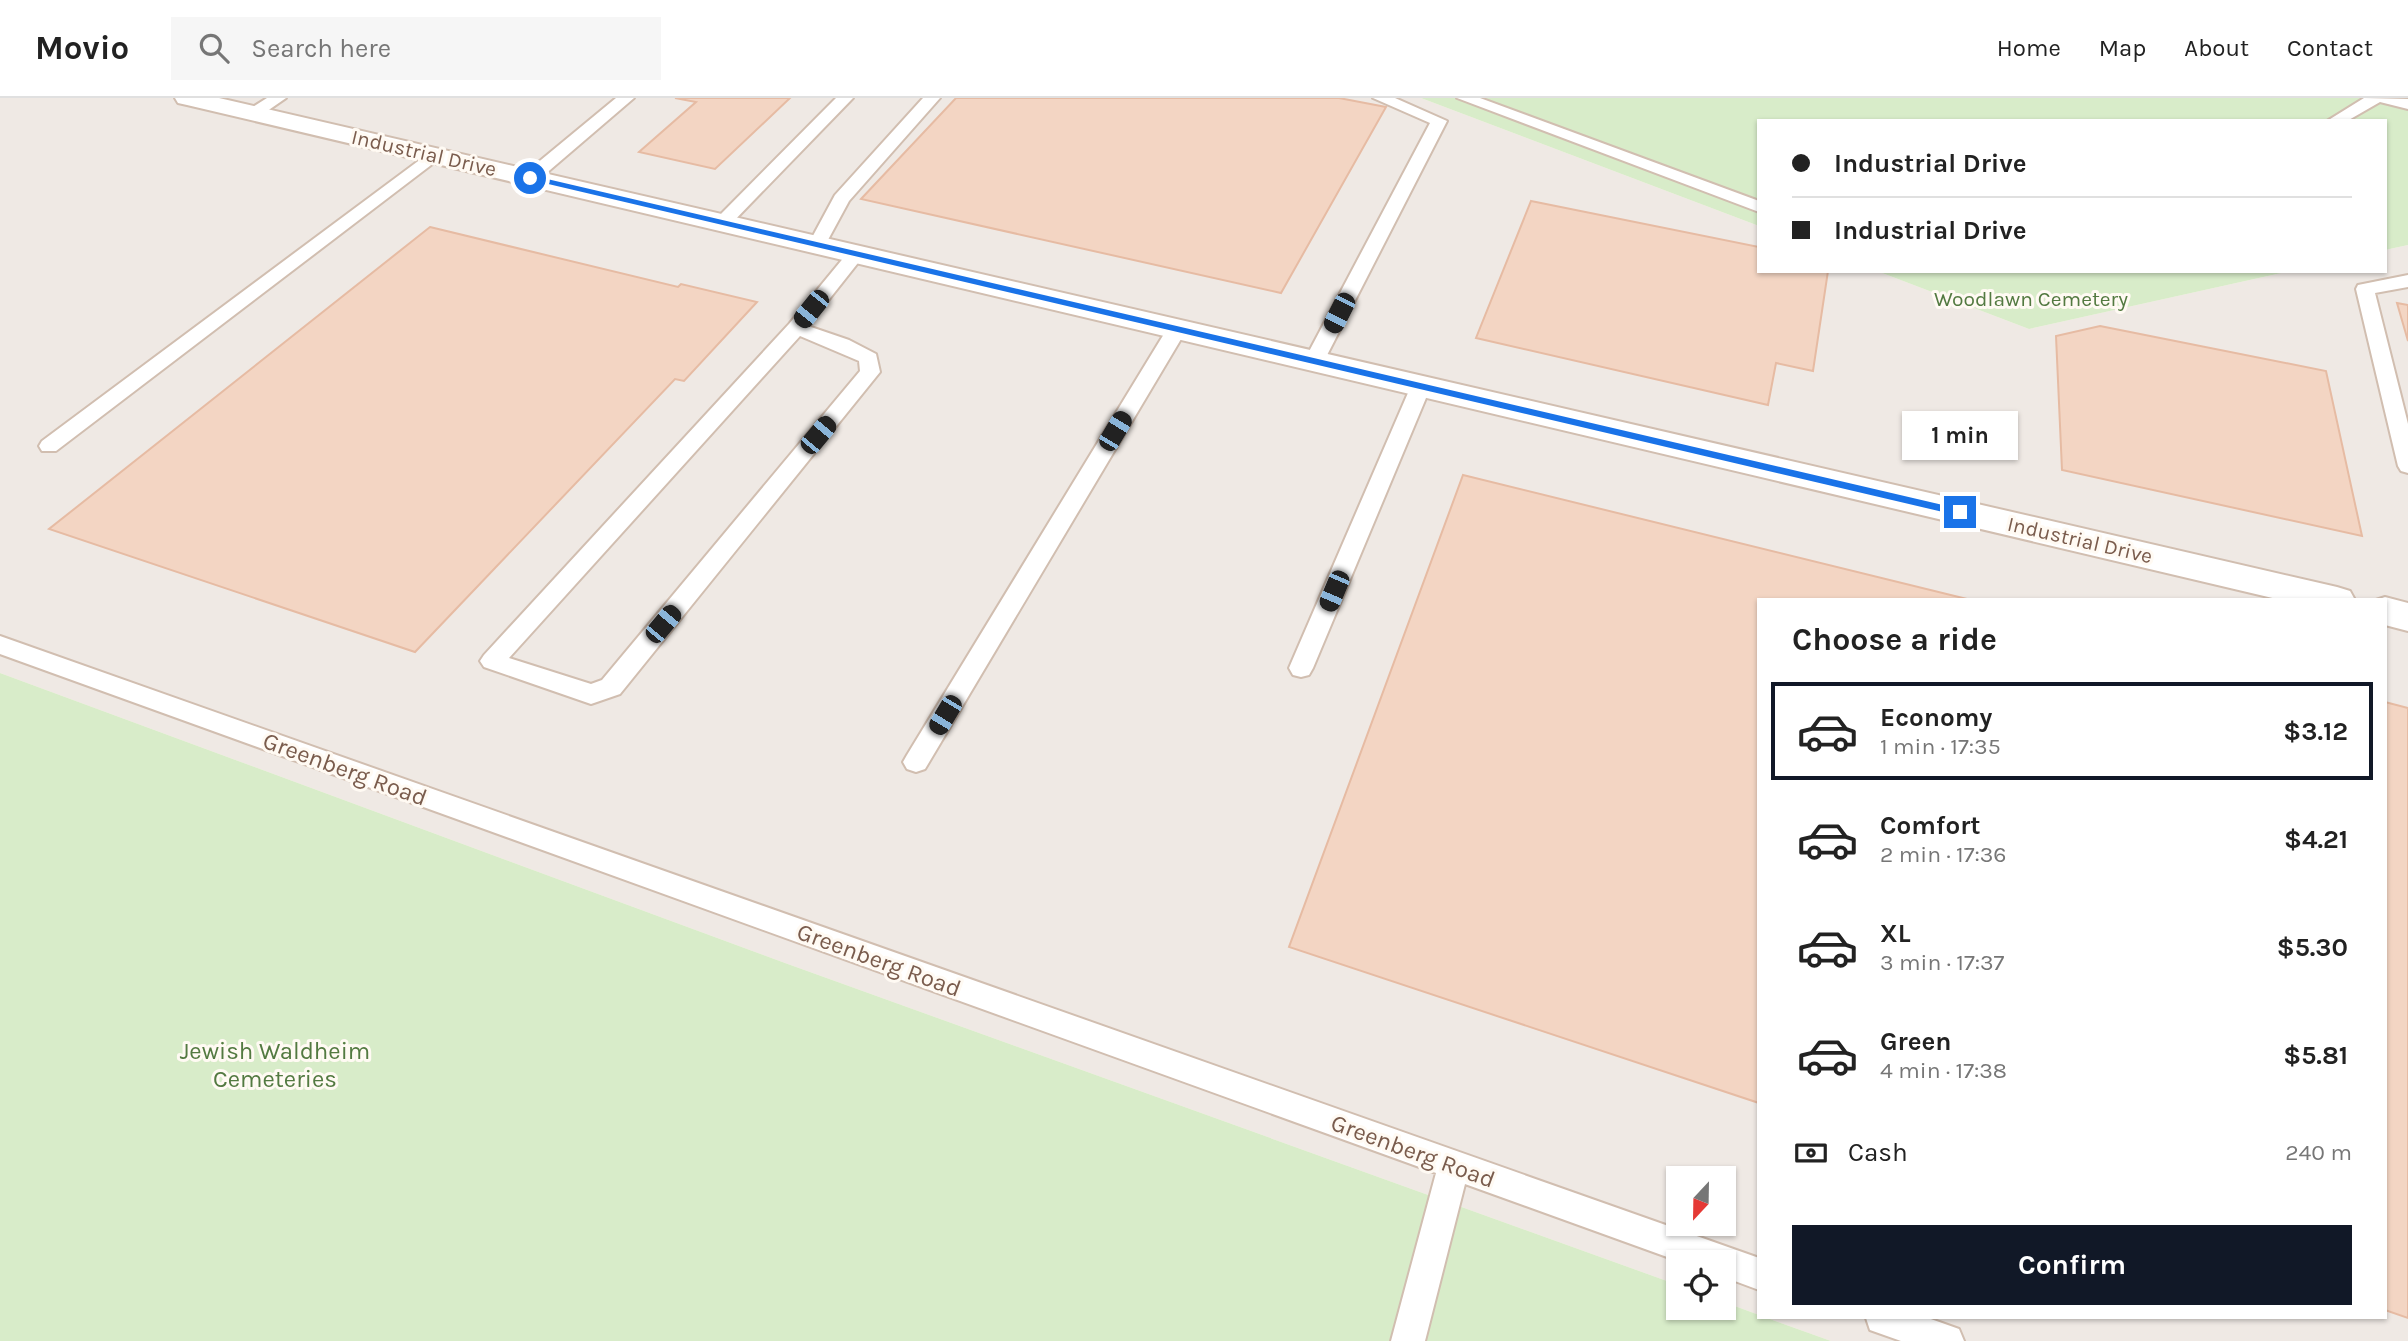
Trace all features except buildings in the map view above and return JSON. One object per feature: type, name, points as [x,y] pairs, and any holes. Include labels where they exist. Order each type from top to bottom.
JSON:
[{"type":"street","name":"Industrial Drive","points":[[187,98],[266,106],[433,155],[2328,598]]},
{"type":"street","points":[[2387,612],[2408,617]]},
{"type":"lane","points":[[530,178],[626,98]]},
{"type":"lane","points":[[722,223],[845,98]]},
{"type":"lane","points":[[817,245],[841,199],[932,98]]},
{"type":"lane","points":[[1314,361],[1439,121],[1381,98]]},
{"type":"lane","points":[[1465,98],[1757,206]]},
{"type":"lane","points":[[2339,119],[2376,98]]},
{"type":"lane","points":[[2383,98],[2408,104]]},
{"type":"lane","points":[[49,446],[433,155]]},
{"type":"lane","points":[[796,328],[842,344],[869,358],[870,372],[611,687],[591,694],[492,661],[796,328],[856,254]]},
{"type":"lane","points":[[2408,281],[2365,289],[2408,466]]},
{"type":"lane","points":[[916,762],[1177,329]]},
{"type":"lane","points":[[1301,668],[1421,386]]},
{"type":"lane","name":"Greenberg Road","points":[[0,645],[1757,1273]]},
{"type":"lane","points":[[1408,1341],[1454,1165]]},
{"type":"lane","points":[[1885,1319],[1947,1341]]},
{"type":"shaded area","points":[[0,98],[1421,98],[1757,225],[1757,273],[1882,273],[2029,329],[2281,273],[2387,273],[2387,250],[2408,245],[2408,1341],[1831,1341],[1770,1319],[2387,1319],[2387,598],[1757,598],[1757,1314],[1736,1306],[1736,1250],[1666,1250],[1666,1281],[785,963],[0,673]]},
{"type":"green space","points":[[1421,98],[2408,98],[2408,245],[2387,250],[2387,119],[1757,119],[1757,225]]},
{"type":"green space","name":"Woodlawn Cemetery","points":[[1882,273],[2281,273],[2029,329]]},
{"type":"green space","name":"Jewish Waldheim Cemeteries","points":[[0,673],[785,963],[1666,1281],[1666,1320],[1736,1320],[1736,1306],[1757,1314],[1757,1319],[1770,1319],[1831,1341],[0,1341]]},
{"type":"route","points":[[530,178],[1960,512]]}]
